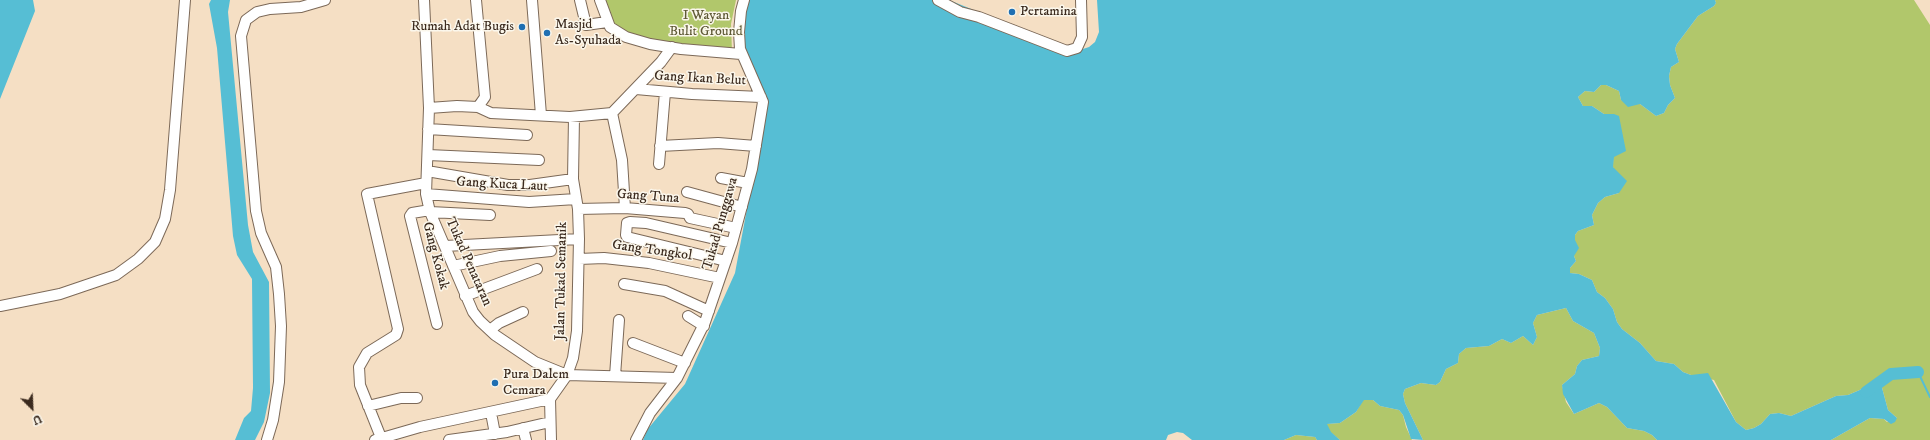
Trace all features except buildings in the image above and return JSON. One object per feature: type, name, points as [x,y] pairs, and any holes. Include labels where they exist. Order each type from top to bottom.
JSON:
[{"type":"street","points":[[0,306],[60,294],[116,275],[138,259],[155,242],[165,219],[170,190],[185,0]]},
{"type":"street","points":[[266,440],[273,420],[279,382],[281,326],[276,267],[261,233],[256,215],[241,36],[246,20],[257,12],[270,9],[301,7],[325,0]]},
{"type":"street","name":"Tukad Penataran","points":[[424,0],[428,108],[426,194],[430,211],[473,312],[490,330],[535,362],[567,375],[678,378]]},
{"type":"street","points":[[476,0],[485,97],[478,107]]},
{"type":"street","points":[[532,0],[541,115]]},
{"type":"street","points":[[580,0],[586,25],[607,22]]},
{"type":"street","points":[[600,0],[607,22],[613,30],[626,37],[672,47],[741,54]]},
{"type":"street","name":"Tukad Punggawa","points":[[636,440],[650,413],[678,378],[709,311],[732,243],[748,183],[762,108],[761,97],[741,54],[739,32],[741,11],[744,0]]},
{"type":"street","points":[[938,0],[960,12],[979,17],[1067,51],[1077,48],[1082,37],[1081,0]]},
{"type":"street","points":[[428,108],[457,106],[478,107],[491,113],[574,117],[612,113],[636,89],[672,47]]},
{"type":"street","name":"Gang Ikan Belut","points":[[636,89],[761,97]]},
{"type":"street","points":[[658,164],[665,92]]},
{"type":"street","points":[[612,113],[622,160],[625,208]]},
{"type":"street","name":"Jalan Tukad Semanik","points":[[550,399],[567,375],[577,331],[579,239],[577,204],[573,179],[574,117]]},
{"type":"street","points":[[428,129],[528,135]]},
{"type":"street","points":[[660,146],[718,143],[756,146]]},
{"type":"street","points":[[428,155],[539,160]]},
{"type":"street","points":[[427,171],[508,185],[530,185],[573,179]]},
{"type":"street","points":[[720,178],[748,183]]},
{"type":"street","points":[[426,183],[367,194],[398,329],[396,335],[369,350],[360,364],[359,379],[380,439],[420,427],[550,399],[551,440]]},
{"type":"street","points":[[686,192],[742,207]]},
{"type":"street","name":"Gang Kuca Laut","points":[[426,194],[577,204]]},
{"type":"street","name":"Gang Tuna","points":[[577,204],[685,213],[688,214],[690,218],[736,228]]},
{"type":"street","points":[[646,223],[650,209]]},
{"type":"street","points":[[430,211],[490,215]]},
{"type":"street","name":"Gang Kokak","points":[[430,211],[412,213],[410,217],[416,244],[429,287],[437,324]]},
{"type":"street","points":[[688,232],[690,218]]},
{"type":"street","points":[[726,261],[628,238],[626,235],[628,222],[646,223],[732,243]]},
{"type":"street","points":[[445,246],[579,239]]},
{"type":"street","points":[[453,266],[500,256],[551,251]]},
{"type":"street","name":"Gang Tongkol","points":[[579,258],[604,258],[649,263],[720,278]]},
{"type":"street","points":[[465,296],[537,269]]},
{"type":"street","points":[[624,284],[665,291],[709,311]]},
{"type":"street","points":[[490,330],[498,323],[523,312]]},
{"type":"street","points":[[688,316],[704,326]]},
{"type":"street","points":[[615,376],[619,320]]},
{"type":"street","points":[[633,343],[685,363]]},
{"type":"street","points":[[368,406],[401,398],[416,398]]},
{"type":"street","points":[[492,418],[495,434]]},
{"type":"street","points":[[449,440],[495,434],[550,422]]},
{"type":"street","points":[[523,428],[526,440]]},
{"type":"green space","name":"I Wayan Bulit Ground","points":[[605,0],[736,0],[731,24],[732,52],[639,38],[619,30],[611,19]]},
{"type":"green space","points":[[1715,0],[1914,0],[1930,25],[1930,440],[1831,440],[1870,418],[1884,419],[1887,422],[1897,418],[1888,410],[1881,384],[1876,383],[1848,395],[1836,396],[1791,416],[1779,413],[1770,414],[1761,424],[1746,430],[1736,422],[1714,380],[1683,372],[1674,364],[1656,361],[1640,343],[1622,329],[1617,322],[1613,309],[1605,298],[1597,292],[1592,280],[1579,274],[1570,273],[1570,268],[1576,261],[1574,256],[1575,235],[1578,231],[1594,225],[1592,215],[1598,203],[1605,197],[1619,193],[1613,167],[1614,114],[1604,114],[1592,106],[1583,106],[1578,97],[1585,91],[1594,92],[1601,85],[1606,85],[1619,91],[1621,100],[1640,104],[1656,116],[1664,113],[1668,105],[1675,98],[1670,85],[1669,76],[1671,67],[1679,62],[1675,49],[1677,44],[1698,16],[1714,6],[1716,3]]},
{"type":"green space","points":[[1566,308],[1573,321],[1594,333],[1600,348],[1599,356],[1582,360],[1577,366],[1575,374],[1562,385],[1566,402],[1574,414],[1599,403],[1607,407],[1627,428],[1644,431],[1652,435],[1657,440],[1423,440],[1405,403],[1403,394],[1405,389],[1421,383],[1436,385],[1440,382],[1446,369],[1458,363],[1459,354],[1466,348],[1489,346],[1502,339],[1511,343],[1523,336],[1533,345],[1537,337],[1533,323],[1537,315]]},
{"type":"green space","points":[[1363,400],[1373,400],[1380,406],[1399,410],[1403,415],[1406,427],[1412,440],[1340,440],[1330,432],[1326,424],[1340,423],[1356,412]]},
{"type":"green space","points":[[1296,435],[1315,437],[1317,440],[1284,440]]},
{"type":"water","points":[[0,0],[33,0],[35,11],[0,99]]},
{"type":"water","points":[[211,0],[230,0],[228,12],[248,225],[253,252],[269,282],[270,393],[264,422],[255,440],[235,440],[244,418],[251,411],[253,388],[252,279],[237,255],[233,236],[217,48],[209,4]]},
{"type":"water","points":[[746,0],[949,0],[1055,43],[1080,50],[1089,47],[1095,42],[1099,32],[1097,0],[1715,0],[1716,3],[1714,6],[1698,16],[1677,44],[1675,49],[1679,62],[1671,67],[1669,76],[1670,85],[1675,98],[1668,105],[1664,113],[1656,116],[1640,104],[1628,107],[1621,100],[1619,91],[1606,85],[1601,85],[1594,92],[1585,91],[1578,97],[1583,106],[1592,106],[1604,114],[1614,114],[1619,116],[1626,151],[1614,157],[1613,167],[1627,181],[1619,193],[1605,197],[1598,203],[1592,215],[1594,225],[1578,231],[1575,235],[1575,240],[1579,248],[1574,256],[1576,261],[1570,268],[1570,273],[1579,274],[1592,280],[1597,292],[1605,298],[1613,309],[1617,322],[1622,329],[1640,343],[1656,361],[1674,364],[1683,372],[1691,375],[1708,373],[1736,422],[1746,430],[1761,424],[1770,414],[1779,413],[1791,416],[1836,396],[1848,395],[1876,383],[1881,384],[1888,410],[1897,418],[1895,422],[1891,424],[1884,419],[1870,418],[1831,440],[1657,440],[1652,435],[1644,431],[1627,428],[1607,407],[1599,403],[1574,414],[1563,394],[1562,385],[1575,374],[1577,366],[1582,360],[1599,356],[1600,348],[1594,333],[1573,321],[1566,308],[1537,315],[1533,323],[1537,337],[1533,345],[1523,336],[1511,343],[1502,339],[1489,346],[1466,348],[1459,354],[1458,363],[1446,369],[1440,382],[1436,385],[1421,383],[1405,389],[1403,394],[1405,403],[1423,440],[1411,439],[1403,415],[1399,410],[1380,406],[1373,400],[1364,400],[1356,412],[1340,423],[1327,424],[1331,432],[1340,440],[1317,440],[1315,437],[1296,435],[1284,440],[1192,440],[1183,433],[1177,432],[1168,435],[1166,440],[643,440],[647,430],[685,384],[735,273],[767,101],[746,59],[742,32]]},
{"type":"waterway","points":[[1918,372],[1930,397]]},
{"type":"waterway","points":[[1866,392],[1891,374],[1918,372]]},
{"type":"place","name":"Pertamina","points":[[1012,12]]},
{"type":"place","name":"Rumah Adat Bugis","points":[[522,27]]},
{"type":"place","name":"Masjid As-Syuhada","points":[[547,33]]},
{"type":"place","name":"Pura Dalem Cemara","points":[[495,383]]}]
